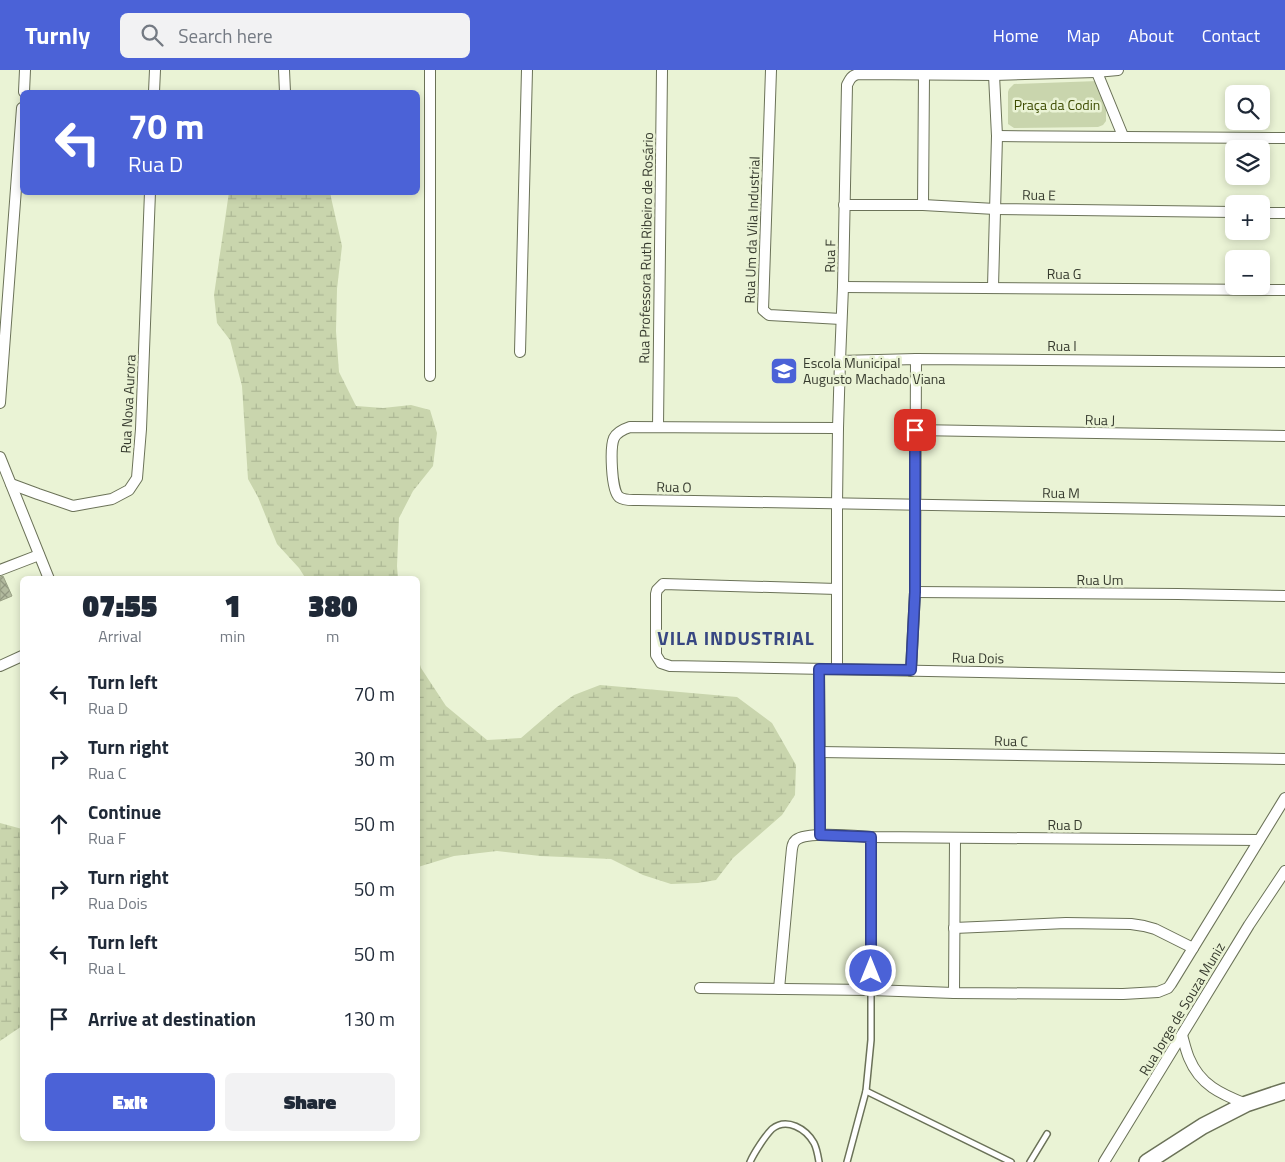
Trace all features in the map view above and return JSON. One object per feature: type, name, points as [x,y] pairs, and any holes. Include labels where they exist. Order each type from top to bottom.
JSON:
[{"type":"street","points":[[24,90],[25,70]]},
{"type":"street","points":[[154,90],[155,70]]},
{"type":"street","points":[[284,70],[284,90]]},
{"type":"street","points":[[430,70],[430,376]]},
{"type":"street","points":[[520,352],[527,70]]},
{"type":"street","name":"Rua Professora Ruth Ribeiro de Rosário","points":[[658,426],[662,70]]},
{"type":"street","name":"Rua Um da Vila Industrial","points":[[771,70],[763,310],[769,315],[841,319]]},
{"type":"street","points":[[923,205],[924,75],[994,75],[1118,70]]},
{"type":"street","points":[[1096,71],[1123,136]]},
{"type":"street","name":"Rua F","points":[[837,668],[838,428],[847,85],[853,76],[858,74],[924,75]]},
{"type":"street","points":[[992,288],[997,136],[994,75]]},
{"type":"street","points":[[0,402],[20,135]]},
{"type":"street","points":[[997,136],[1285,138]]},
{"type":"street","name":"Rua Nova Aurora","points":[[6,478],[38,494],[73,506],[112,499],[128,490],[137,478],[141,429],[150,195]]},
{"type":"street","name":"Rua E","points":[[844,205],[1225,212]]},
{"type":"street","points":[[1270,213],[1285,213]]},
{"type":"street","name":"Rua G","points":[[843,287],[1285,290]]},
{"type":"street","points":[[911,670],[915,592],[916,359]]},
{"type":"street","name":"Rua I","points":[[840,361],[916,359],[1285,362]]},
{"type":"street","points":[[658,426],[838,428]]},
{"type":"street","name":"Rua O","points":[[658,426],[623,429],[614,439],[612,458],[613,484],[616,493],[621,498],[633,500],[837,504]]},
{"type":"street","name":"Rua J","points":[[915,430],[1285,436]]},
{"type":"street","points":[[0,457],[6,478],[48,576]]},
{"type":"street","name":"Rua M","points":[[837,504],[1285,511]]},
{"type":"street","points":[[0,570],[39,555]]},
{"type":"street","name":"Rua Dois","points":[[838,590],[664,584],[657,590],[656,594],[656,655],[661,662],[670,666],[1285,678]]},
{"type":"street","name":"Rua Um","points":[[915,592],[1285,596]]},
{"type":"street","points":[[0,666],[20,657]]},
{"type":"street","points":[[819,669],[820,835]]},
{"type":"street","name":"Rua C","points":[[820,752],[1285,759]]},
{"type":"street","points":[[700,988],[1140,993],[1152,993],[1163,990],[1171,984],[1285,798]]},
{"type":"street","name":"Rua D","points":[[779,989],[793,845],[801,837],[820,835],[1259,840]]},
{"type":"street","points":[[871,837],[871,990]]},
{"type":"street","points":[[954,992],[955,838]]},
{"type":"street","name":"Rua Jorge de Souza Muniz","points":[[1104,1162],[1249,925],[1285,871]]},
{"type":"street","points":[[954,928],[1066,923],[1131,924],[1155,929],[1193,948]]},
{"type":"street","points":[[1182,1035],[1188,1057],[1197,1073],[1210,1087],[1246,1104]]},
{"type":"street","points":[[1147,1162],[1203,1126],[1246,1104],[1285,1091]]},
{"type":"lane","points":[[847,1162],[866,1091],[871,1040],[871,990]]},
{"type":"lane","points":[[866,1091],[1012,1162]]},
{"type":"lane","points":[[750,1162],[771,1130],[788,1124],[798,1127],[809,1135],[815,1145],[820,1162]]},
{"type":"lane","points":[[1030,1162],[1047,1134]]},
{"type":"green space","name":"Praça da Codin","points":[[1098,81],[1106,94],[1106,121],[1103,125],[1098,127],[1014,128],[1008,124],[1008,92],[1014,84]]},
{"type":"green space","points":[[229,195],[330,195],[342,246],[337,289],[336,331],[339,372],[356,406],[383,408],[411,405],[430,410],[437,433],[433,466],[413,491],[399,518],[398,576],[304,576],[277,544],[258,497],[248,479],[242,386],[230,340],[217,323],[214,295]]},
{"type":"green space","points":[[420,665],[446,706],[487,740],[521,738],[574,695],[600,685],[737,697],[772,723],[796,765],[795,795],[782,815],[733,858],[716,880],[671,884],[643,875],[611,859],[540,856],[497,851],[454,856],[420,866]]},
{"type":"green space","points":[[0,823],[20,828],[20,1027],[0,1041]]},
{"type":"building","points":[[3,576],[12,596],[0,601],[0,577]]},
{"type":"place","name":"Escola Municipal Augusto Machado Viana","points":[[784,371]]},
{"type":"district","name":"VILA INDUSTRIAL","points":[[736,638]]},
{"type":"route","points":[[871,971],[871,837],[820,835],[819,669],[911,670],[915,592],[915,430]]}]
